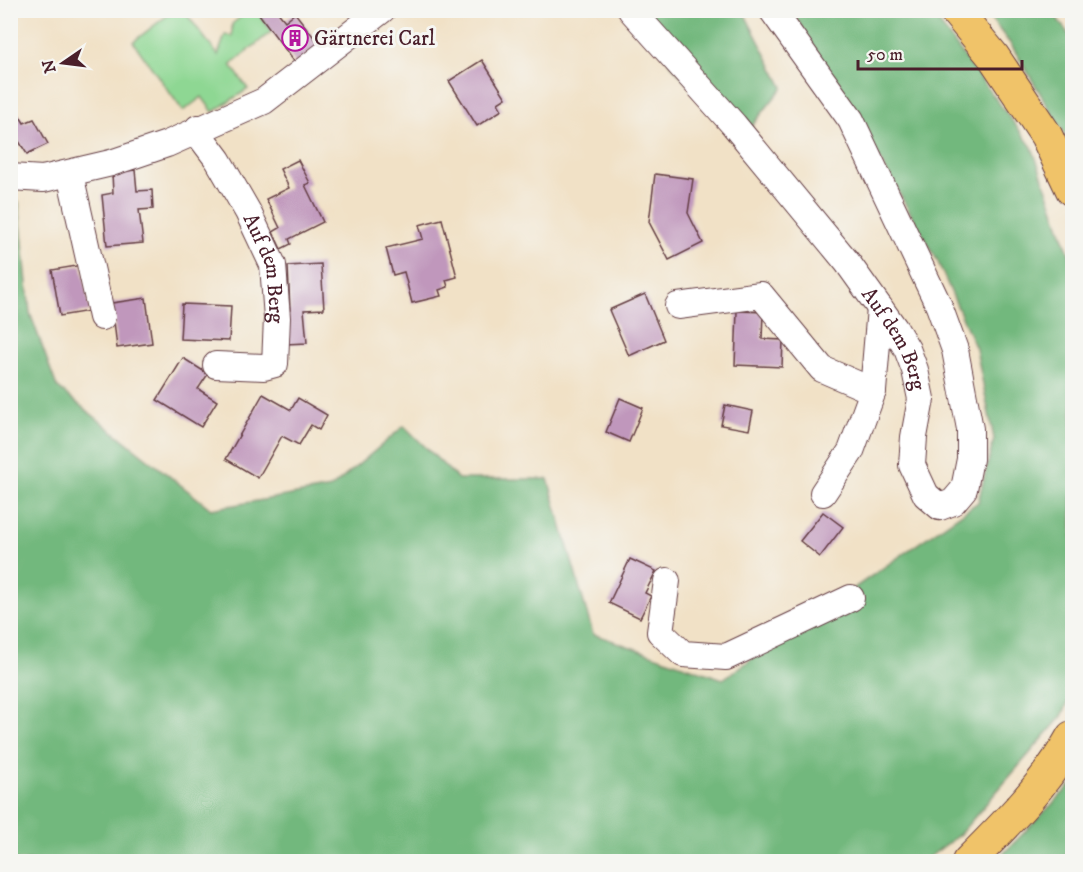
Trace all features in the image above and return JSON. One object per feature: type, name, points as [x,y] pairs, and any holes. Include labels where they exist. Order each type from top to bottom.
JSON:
[{"type":"main road","points":[[956,10],[993,56],[1046,135],[1072,190]]},
{"type":"main road","points":[[968,861],[998,831],[1049,772],[1072,737]]},
{"type":"street","points":[[10,177],[43,179],[111,163],[167,144],[198,128],[264,101],[382,10]]},
{"type":"street","name":"Auf dem Berg","points":[[631,10],[734,125],[847,262],[907,349],[915,370],[921,399],[914,437],[912,465],[926,495],[940,507],[953,502],[964,489],[970,459],[970,429],[965,393],[955,350],[939,306],[851,120],[772,10]]},
{"type":"street","name":"Auf dem Berg","points":[[198,128],[203,140],[218,160],[248,212],[273,265],[277,318],[275,364],[264,367],[216,365]]},
{"type":"street","points":[[70,174],[102,317]]},
{"type":"street","points":[[678,306],[760,295],[822,369],[873,391]]},
{"type":"street","points":[[823,493],[851,451],[873,391],[880,308]]},
{"type":"street","points":[[667,581],[660,632],[683,654],[726,657],[850,598]]},
{"type":"green space","points":[[173,11],[184,11],[218,55],[225,35],[232,36],[232,24],[248,11],[256,11],[272,31],[231,65],[248,89],[213,112],[202,97],[183,111],[133,42]]},
{"type":"green space","points":[[626,11],[743,11],[783,87],[738,143]]},
{"type":"green space","points":[[792,11],[930,11],[1032,147],[1072,262],[1072,693],[1062,716],[960,834],[924,861],[11,861],[10,193],[19,202],[30,313],[57,387],[211,509],[331,488],[404,426],[458,479],[548,479],[593,634],[723,679],[978,502],[994,439],[976,349],[937,260],[849,105]]},
{"type":"green space","points":[[985,11],[1052,11],[1072,39],[1072,147],[1012,46]]},
{"type":"green space","points":[[1072,784],[1072,848],[1060,861],[996,861]]},
{"type":"building","name":"Gärtnerei Carl","points":[[256,10],[276,10],[285,21],[295,13],[320,45],[296,64]]},
{"type":"building","points":[[482,60],[506,98],[498,103],[502,110],[477,126],[449,81]]},
{"type":"building","points":[[10,100],[24,123],[34,119],[48,144],[27,154],[15,135],[10,138]]},
{"type":"building","points":[[298,160],[310,183],[305,185],[323,222],[289,239],[291,244],[281,249],[273,232],[280,228],[266,199],[289,188],[280,169]]},
{"type":"building","points":[[135,170],[137,191],[152,190],[153,209],[139,210],[143,243],[107,246],[102,195],[113,193],[112,173]]},
{"type":"building","points":[[655,174],[693,179],[688,213],[703,243],[669,260],[649,222]]},
{"type":"building","points":[[442,219],[457,277],[446,280],[448,287],[439,290],[441,296],[412,303],[404,272],[393,275],[386,248],[423,239],[419,225]]},
{"type":"building","points":[[321,264],[324,309],[304,310],[307,343],[285,344],[283,310],[290,310],[288,266]]},
{"type":"building","points":[[82,265],[90,311],[60,316],[52,270]]},
{"type":"building","points":[[645,294],[664,340],[629,356],[609,310]]},
{"type":"building","points":[[146,298],[152,343],[117,348],[112,303]]},
{"type":"building","points":[[182,304],[231,306],[229,341],[180,339]]},
{"type":"building","points":[[737,311],[763,312],[762,339],[783,340],[782,367],[735,365]]},
{"type":"building","points":[[183,358],[208,374],[198,389],[217,401],[201,427],[157,400]]},
{"type":"building","points":[[263,394],[291,410],[298,398],[327,415],[319,430],[311,425],[299,445],[282,436],[258,478],[226,459]]},
{"type":"building","points":[[620,398],[643,408],[629,442],[606,432]]},
{"type":"building","points":[[725,405],[753,411],[749,430],[721,425]]},
{"type":"building","points":[[823,512],[843,527],[820,557],[800,541]]},
{"type":"building","points":[[630,559],[656,571],[645,593],[651,596],[640,618],[609,603]]},
{"type":"place","name":"Gärtnerei Carl","points":[[295,38]]}]
